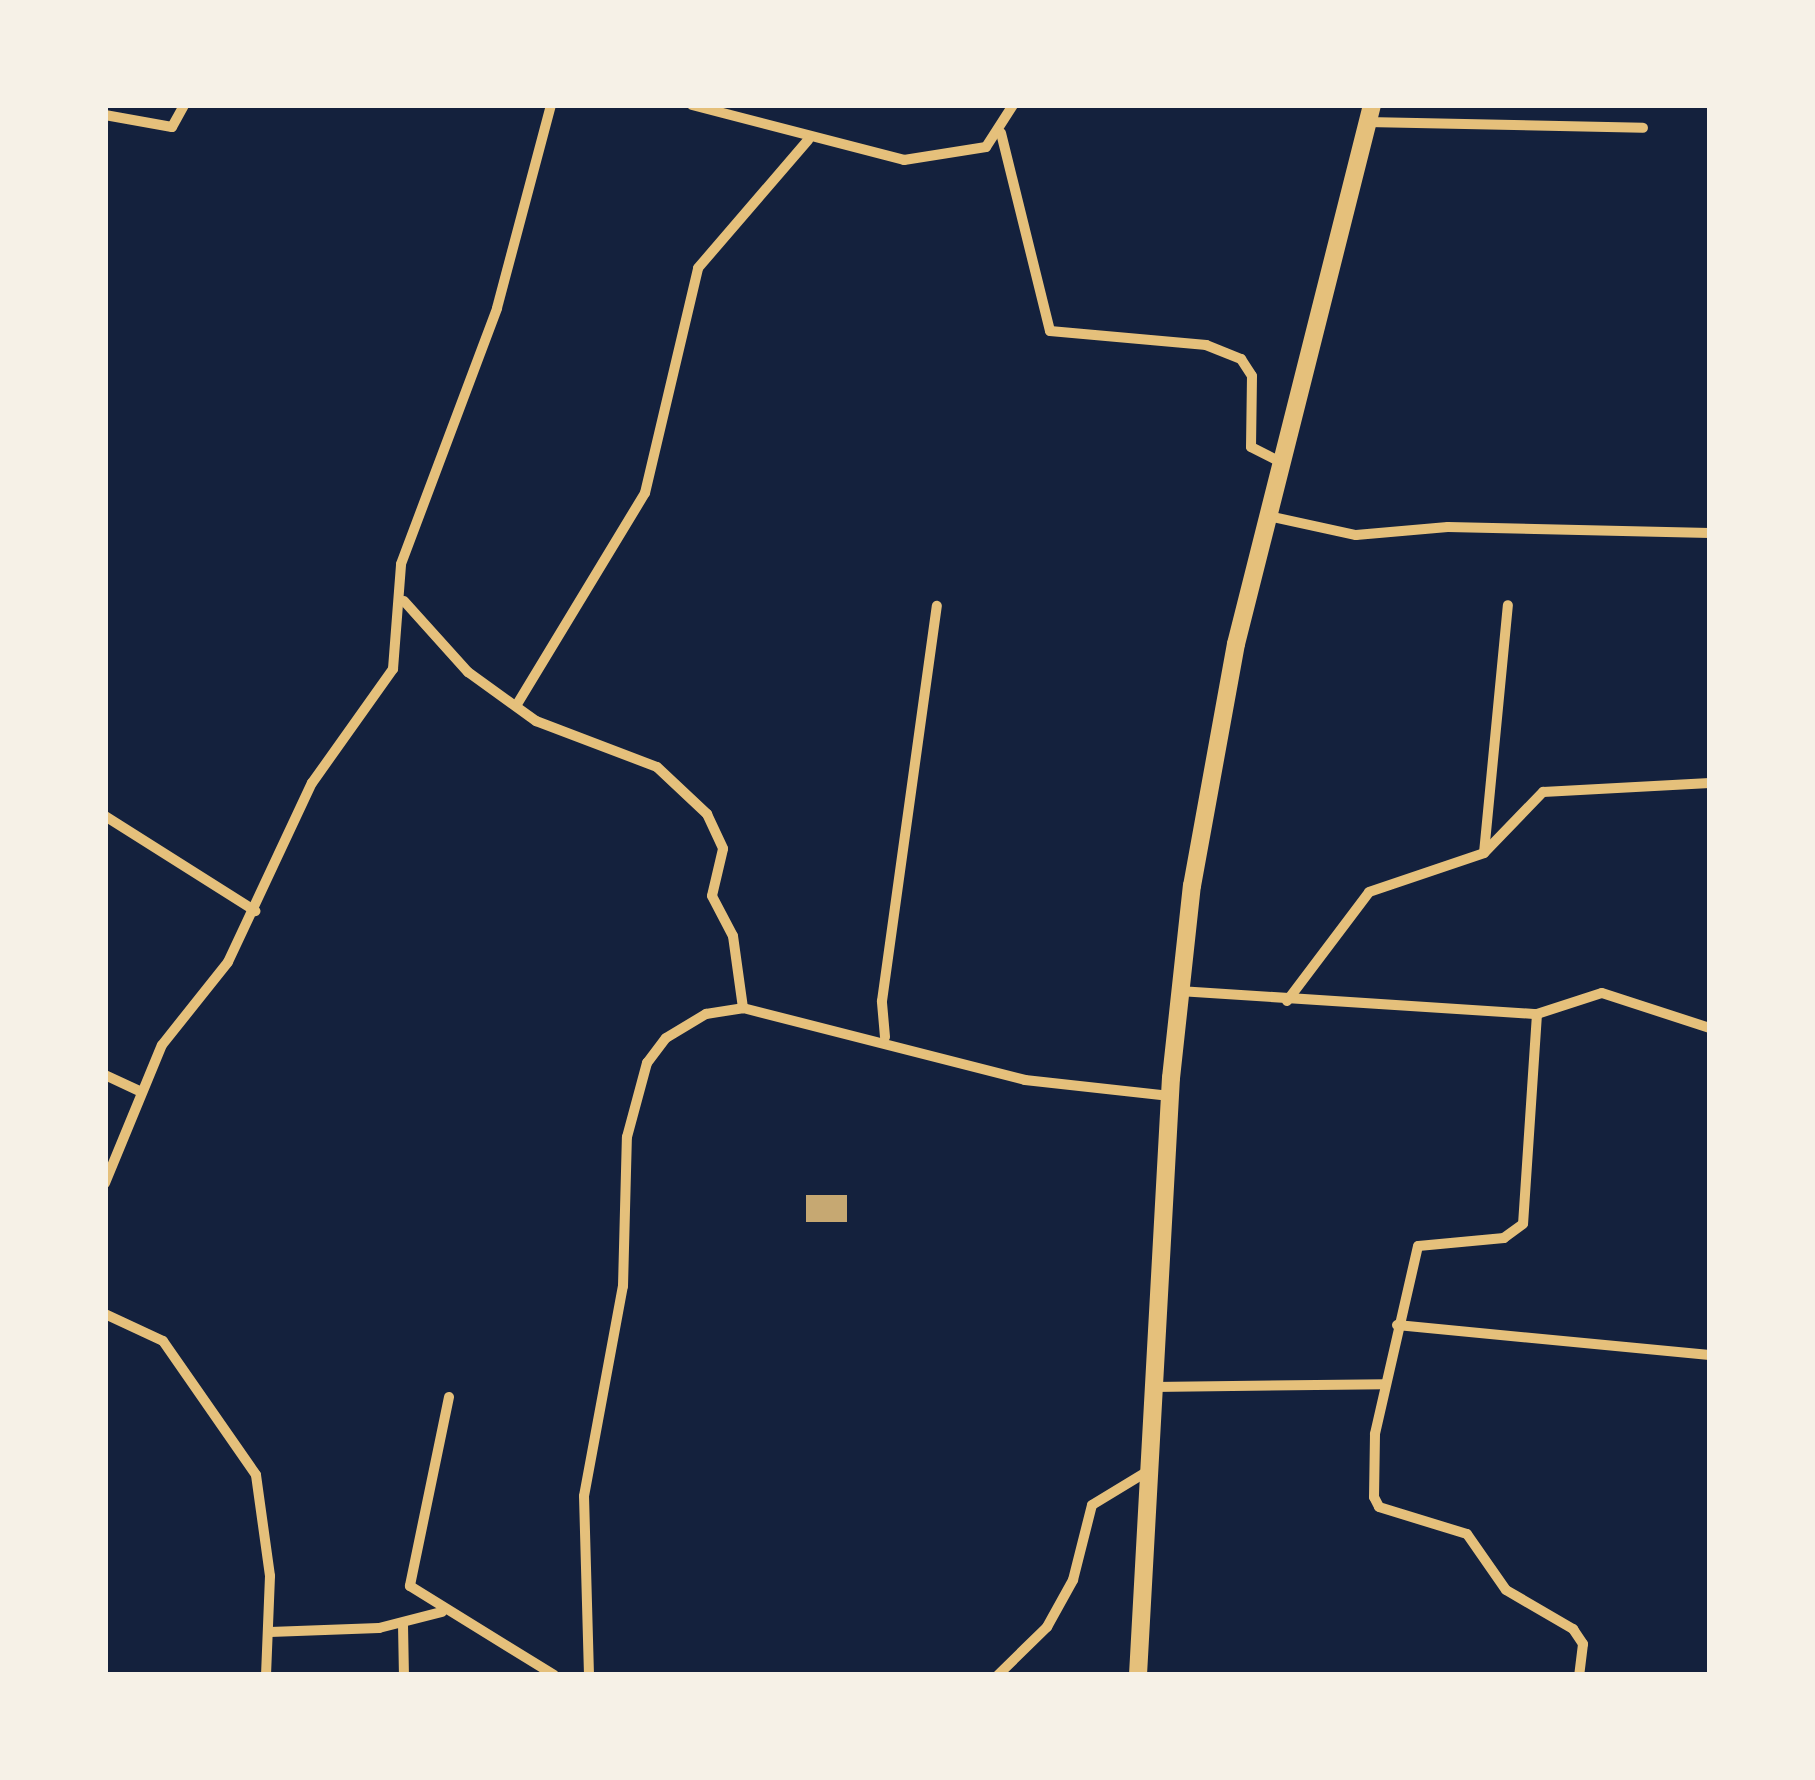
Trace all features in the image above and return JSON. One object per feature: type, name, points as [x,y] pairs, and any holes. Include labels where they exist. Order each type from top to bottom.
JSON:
[{"type":"highway","points":[[1138,1675],[1170,1096],[1179,992],[1212,756],[1369,114]]},
{"type":"street","points":[[105,115],[172,127],[184,105]]},
{"type":"street","points":[[105,1184],[141,1092],[174,1026],[228,962],[312,783],[393,669],[404,601],[401,564],[497,308],[551,105]]},
{"type":"street","points":[[692,105],[808,140],[888,158],[944,159],[1001,133]]},
{"type":"street","points":[[1013,105],[1001,133],[1050,331],[1206,346],[1241,358],[1252,376],[1251,447],[1281,462]]},
{"type":"street","points":[[1369,114],[1643,128]]},
{"type":"street","points":[[516,706],[645,493],[698,268],[808,140]]},
{"type":"street","points":[[1268,516],[1356,535],[1448,527],[1710,532]]},
{"type":"street","points":[[404,601],[468,672],[516,706],[584,747],[656,768],[707,814],[724,850],[712,896],[732,936],[744,1008]]},
{"type":"street","points":[[1484,853],[1508,605]]},
{"type":"street","points":[[885,1037],[882,1002],[937,606]]},
{"type":"street","points":[[1286,1001],[1368,892],[1484,853],[1543,792],[1710,783]]},
{"type":"street","points":[[105,816],[254,911]]},
{"type":"street","points":[[1179,992],[1536,1014],[1602,993],[1710,1028]]},
{"type":"street","points":[[589,1675],[584,1496],[623,1286],[633,1102],[666,1038],[706,1014],[744,1008],[885,1037],[1025,1080],[1170,1096]]},
{"type":"street","points":[[1536,1014],[1518,1234],[1423,1241],[1397,1325],[1375,1434],[1379,1507],[1467,1534],[1506,1590],[1573,1630],[1583,1644],[1579,1675]]},
{"type":"street","points":[[105,1075],[141,1092]]},
{"type":"street","points":[[105,1314],[164,1341],[256,1475],[270,1632],[266,1675]]},
{"type":"street","points":[[1397,1325],[1710,1355]]},
{"type":"street","points":[[1153,1387],[1385,1384]]},
{"type":"street","points":[[449,1397],[408,1571],[410,1586],[442,1612],[554,1675]]},
{"type":"street","points":[[998,1675],[1047,1627],[1073,1580],[1092,1505],[1148,1471]]},
{"type":"street","points":[[270,1632],[403,1624],[442,1612]]},
{"type":"street","points":[[403,1624],[404,1675]]},
{"type":"building","points":[[806,1195],[847,1195],[847,1222],[806,1222]]}]
